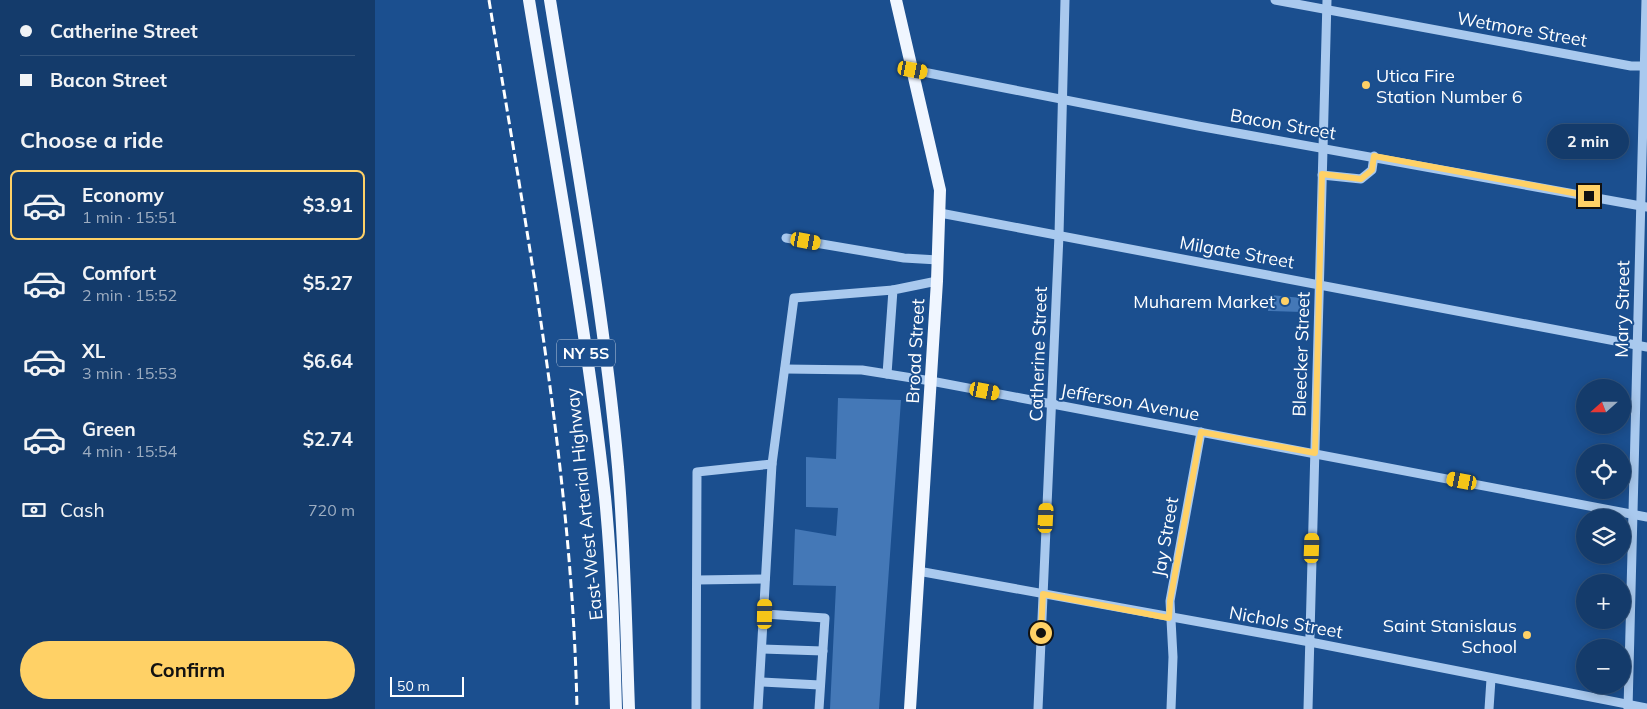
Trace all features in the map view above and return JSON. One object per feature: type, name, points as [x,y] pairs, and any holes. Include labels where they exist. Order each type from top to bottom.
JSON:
[{"type":"main road","name":"East-West Arterial Highway","points":[[529,0],[574,275],[605,498],[613,620],[616,709]]},
{"type":"main road","name":"East-West Arterial Highway","points":[[550,0],[605,343],[619,476],[625,570],[629,709]]},
{"type":"main road","name":"Broad Street","points":[[897,0],[939,190],[940,213],[910,709]]},
{"type":"street","name":"Catherine Street","points":[[1038,709],[1059,235],[1065,0]]},
{"type":"street","name":"Wetmore Street","points":[[1275,0],[1631,66],[1645,66]]},
{"type":"street","name":"Bleecker Street","points":[[1308,709],[1327,0]]},
{"type":"street","name":"Mary Street","points":[[1628,707],[1633,514],[1642,346],[1646,0]]},
{"type":"street","name":"Bacon Street","points":[[913,70],[1199,126],[1644,206]]},
{"type":"street","points":[[1322,174],[1361,179],[1372,170],[1374,156]]},
{"type":"street","name":"Milgate Street","points":[[940,213],[1642,346]]},
{"type":"street","points":[[786,238],[904,258],[938,260]]},
{"type":"street","points":[[758,709],[765,614],[765,579],[772,464],[794,298],[893,290],[937,281]]},
{"type":"street","points":[[887,374],[893,290]]},
{"type":"street","name":"Jefferson Avenue","points":[[785,370],[862,370],[931,381],[1647,517]]},
{"type":"street","name":"Jay Street","points":[[1171,709],[1173,657],[1169,618],[1170,601],[1201,432]]},
{"type":"street","points":[[695,709],[697,472],[772,464]]},
{"type":"street","name":"Nichols Street","points":[[918,571],[1169,618],[1310,642],[1628,707],[1647,708]]},
{"type":"street","points":[[697,580],[765,579]]},
{"type":"street","points":[[765,614],[825,618],[819,709]]},
{"type":"street","points":[[762,649],[823,652]]},
{"type":"street","points":[[1489,709],[1491,678]]},
{"type":"street","points":[[760,682],[821,685]]},
{"type":"building","name":"Muharem Market","points":[[1269,295],[1302,298],[1302,312],[1268,311]]},
{"type":"building","points":[[838,398],[901,400],[879,709],[830,709],[836,586],[793,585],[795,529],[836,536],[838,508],[806,507],[806,457],[836,459]]},
{"type":"railway","points":[[489,0],[532,265],[557,442],[573,620],[577,709]]},
{"type":"place","name":"Utica Fire Station Number 6","points":[[1366,85]]},
{"type":"place","name":"Muharem Market","points":[[1285,301]]},
{"type":"place","name":"Saint Stanislaus School","points":[[1527,635]]},
{"type":"route","points":[[1041,633],[1043,594],[1169,618],[1170,601],[1201,432],[1315,453],[1322,174],[1361,179],[1369,175],[1372,170],[1374,156],[1589,196]]}]
